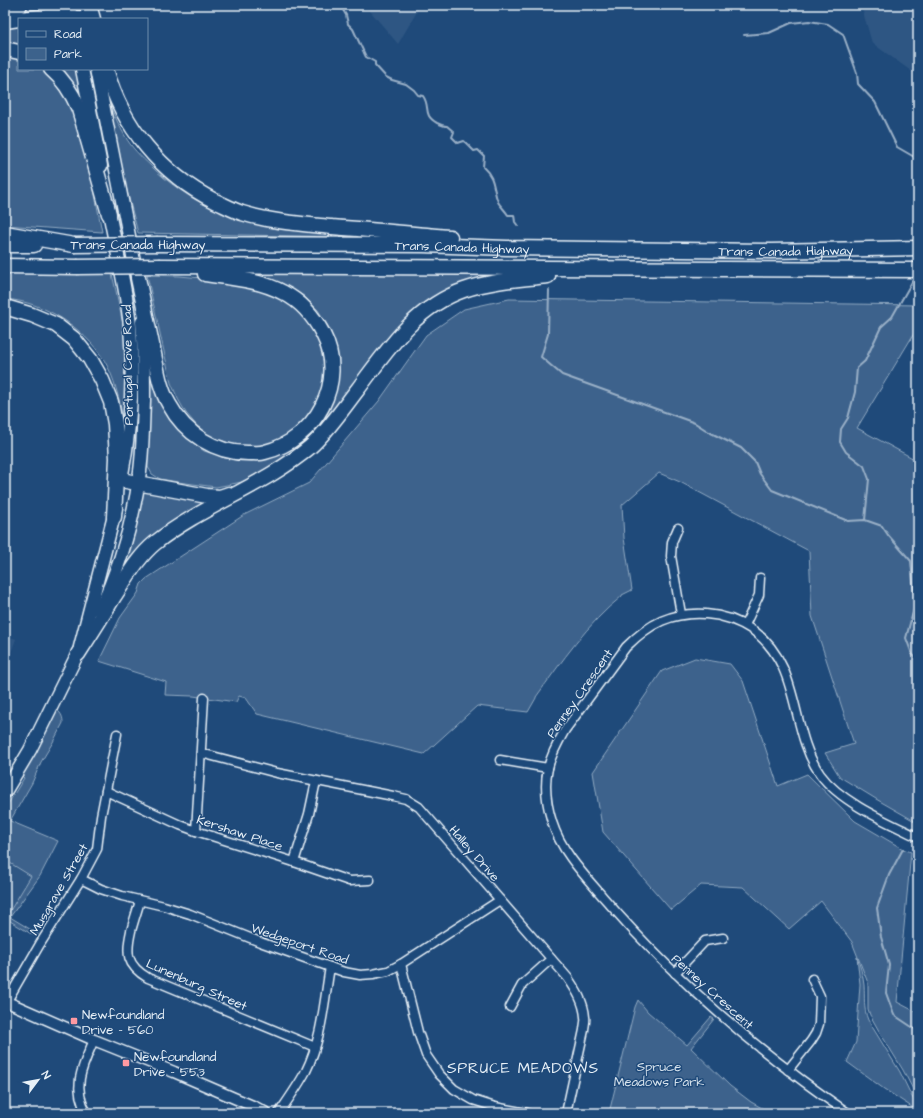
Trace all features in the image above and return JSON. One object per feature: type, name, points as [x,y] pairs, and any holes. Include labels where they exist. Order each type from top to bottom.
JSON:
[{"type":"highway","points":[[5,15],[20,5]]},
{"type":"highway","points":[[32,18],[88,13]]},
{"type":"highway","points":[[5,21],[18,19]]},
{"type":"highway","points":[[5,49],[18,52]]},
{"type":"highway","points":[[52,70],[66,84],[79,109],[109,214]]},
{"type":"highway","points":[[106,70],[113,92],[119,105],[137,135],[148,149],[189,186],[226,206],[242,213],[292,223],[491,240],[507,248]]},
{"type":"highway","points":[[5,233],[74,245]]},
{"type":"highway","name":"Trans Canada Highway","points":[[5,244],[422,245],[507,248],[771,250],[918,248]]},
{"type":"highway","name":"Trans Canada Highway","points":[[5,266],[918,270]]},
{"type":"highway","points":[[138,278],[160,385],[180,422],[197,437],[219,449],[243,453],[264,453],[284,445],[304,432],[318,415],[326,398],[331,381],[331,362],[327,341],[316,322],[304,306],[285,293],[266,285],[160,266]]},
{"type":"highway","points":[[78,654],[135,564],[154,544],[182,524],[288,464],[311,446],[331,424],[396,338],[417,318],[440,301],[464,290],[503,281],[644,269]]},
{"type":"highway","points":[[5,308],[32,315],[56,325],[74,339],[90,359],[102,380],[111,402],[115,424],[118,458],[114,517]]},
{"type":"highway","points":[[121,480],[188,493],[220,497],[248,487]]},
{"type":"main road","name":"Portugal Cove Road","points":[[78,654],[114,517],[121,480],[130,413],[132,364],[130,325],[124,283],[109,214],[82,70]]},
{"type":"main road","name":"Portugal Cove Road","points":[[5,792],[30,750],[111,586],[118,567],[130,523],[140,470],[144,420],[144,384],[143,337],[138,278],[96,70]]},
{"type":"street","points":[[678,528],[672,542],[671,556],[681,614]]},
{"type":"street","points":[[745,625],[759,596],[760,578]]},
{"type":"street","name":"Penney Crescent","points":[[848,1113],[788,1070],[722,1016],[675,973],[616,912],[568,854],[558,838],[547,806],[548,768],[558,741],[565,730],[626,647],[640,634],[667,618],[681,614],[720,616],[745,625],[758,634],[782,663],[808,751],[824,778],[844,798],[917,837]]},
{"type":"street","points":[[196,831],[204,698]]},
{"type":"street","name":"Musgrave Street","points":[[6,1001],[81,879],[97,849],[101,816],[117,734]]},
{"type":"street","name":"Halley Drive","points":[[201,753],[277,773],[406,799],[419,807],[568,978],[577,991],[583,1004],[585,1017],[584,1030],[566,1113]]},
{"type":"street","points":[[500,760],[548,768]]},
{"type":"street","points":[[294,862],[316,781]]},
{"type":"street","name":"Kershaw Place","points":[[106,791],[196,831],[349,881],[370,880]]},
{"type":"street","name":"Wedgeport Road","points":[[81,879],[122,896],[190,914],[260,942],[344,972],[360,975],[388,971],[500,900]]},
{"type":"street","name":"Lunenburg Street","points":[[140,901],[135,915],[128,946],[129,958],[136,970],[148,978],[315,1047]]},
{"type":"street","points":[[675,973],[705,941],[723,938]]},
{"type":"street","points":[[510,1007],[522,985],[551,959]]},
{"type":"street","points":[[401,964],[418,1032],[426,1055],[439,1074],[454,1089],[473,1100],[495,1107],[526,1113]]},
{"type":"street","points":[[279,1113],[306,1071],[315,1047],[323,1014],[330,967]]},
{"type":"street","points":[[788,1070],[816,1034],[819,1024],[820,996],[812,979]]},
{"type":"street","points":[[6,1001],[94,1040],[174,1072],[266,1113]]},
{"type":"street","points":[[87,1113],[80,1099],[78,1090],[84,1064],[94,1040]]},
{"type":"shaded area","points":[[365,5],[421,5],[398,44]]},
{"type":"shaded area","points":[[861,5],[918,5],[918,76],[872,43]]},
{"type":"shaded area","points":[[5,635],[16,639],[5,669]]},
{"type":"shaded area","points":[[5,854],[40,876],[5,925]]},
{"type":"green space","points":[[27,5],[63,5],[64,10],[10,17]]},
{"type":"green space","points":[[18,24],[18,45],[5,42],[5,27]]},
{"type":"green space","points":[[5,52],[18,55],[18,70],[48,70],[72,103],[85,142],[102,232],[5,225]]},
{"type":"green space","points":[[62,70],[76,70],[82,97],[80,100],[77,92]]},
{"type":"green space","points":[[103,89],[119,125],[133,148],[164,178],[195,199],[211,208],[227,214],[262,224],[351,237],[138,233],[119,160]]},
{"type":"green space","points":[[238,272],[397,273],[500,276],[434,297],[408,316],[396,329],[321,430],[287,458],[242,482],[216,487],[160,479],[152,474],[148,467],[151,350],[160,400],[172,423],[186,437],[204,451],[232,459],[252,461],[271,456],[290,447],[337,382],[338,362],[335,343],[328,326],[318,310],[304,296],[282,283]]},
{"type":"green space","points":[[5,273],[112,274],[118,298],[126,348],[126,379],[123,419],[114,381],[104,360],[95,348],[74,327],[62,318],[34,305],[5,299]]},
{"type":"green space","points":[[147,275],[237,281],[268,289],[307,314],[323,343],[325,376],[322,391],[307,422],[281,440],[263,446],[235,445],[209,436],[198,427],[186,413],[171,383]]},
{"type":"green space","points":[[509,299],[918,305],[918,327],[857,428],[918,461],[918,823],[840,777],[825,753],[854,744],[812,616],[809,551],[680,482],[659,473],[622,505],[624,538],[632,590],[622,595],[586,631],[536,697],[528,712],[477,706],[424,754],[257,714],[246,698],[239,696],[236,702],[193,696],[165,695],[166,682],[99,661],[120,618],[138,593],[141,584],[146,579],[244,515],[309,483],[379,401],[426,335],[464,309]]},
{"type":"green space","points":[[143,488],[217,501],[185,517],[112,592]]},
{"type":"green space","points":[[695,658],[730,664],[743,681],[778,786],[807,774],[855,821],[903,849],[911,852],[897,1002],[918,1013],[918,1099],[903,1070],[870,1015],[868,1009],[868,983],[852,942],[821,901],[789,929],[743,887],[701,885],[671,910],[603,832],[593,772],[662,671]]},
{"type":"green space","points":[[57,710],[62,716],[63,723],[41,762],[32,783],[10,821],[58,841],[40,876],[10,917],[38,934],[33,935],[10,921],[7,916],[31,876],[5,860],[5,809],[24,778],[22,776]]},
{"type":"green space","points":[[857,957],[863,978],[866,1016],[900,1072],[918,1106],[918,1111],[884,1089],[847,1062],[856,1042],[860,984]]},
{"type":"green space","name":"Spruce Meadows Park","points":[[638,1000],[648,1012],[687,1045],[711,1017],[714,1019],[691,1048],[730,1086],[751,1102],[771,1113],[609,1113]]},
{"type":"waterway","points":[[340,5],[346,15],[348,24],[353,29],[366,57],[375,62],[375,65],[386,77],[406,84],[418,95],[423,96],[428,114],[432,120],[441,125],[447,126],[454,132],[452,137],[458,143],[464,141],[474,151],[478,150],[484,156],[483,167],[492,179],[498,202],[508,215],[514,215],[515,222],[518,226]]},
{"type":"waterway","points":[[744,35],[769,33],[791,23],[809,21],[828,24],[843,34],[857,73],[858,84],[875,102],[897,147],[916,158],[918,164]]},
{"type":"waterway","points":[[865,520],[869,479],[864,466],[846,452],[840,442],[841,429],[848,418],[855,392],[857,368],[865,361],[881,327],[892,317],[913,280]]},
{"type":"waterway","points":[[549,290],[548,334],[541,357],[562,375],[695,423],[709,432],[741,448],[755,462],[760,474],[772,490],[848,521],[865,520],[882,526],[911,561],[915,605],[906,638],[912,654],[916,658],[918,667]]},
{"type":"waterway","points":[[914,821],[918,811]]},
{"type":"waterway","points":[[903,849],[889,875],[877,908],[881,937],[889,965],[886,993],[894,1015],[918,1031]]},
{"type":"place","name":"Newfoundland Drive - 560","points":[[74,1021]]},
{"type":"place","name":"Newfoundland Drive - 553","points":[[126,1063]]},
{"type":"district","name":"SPRUCE MEADOWS","points":[[523,1068]]}]
